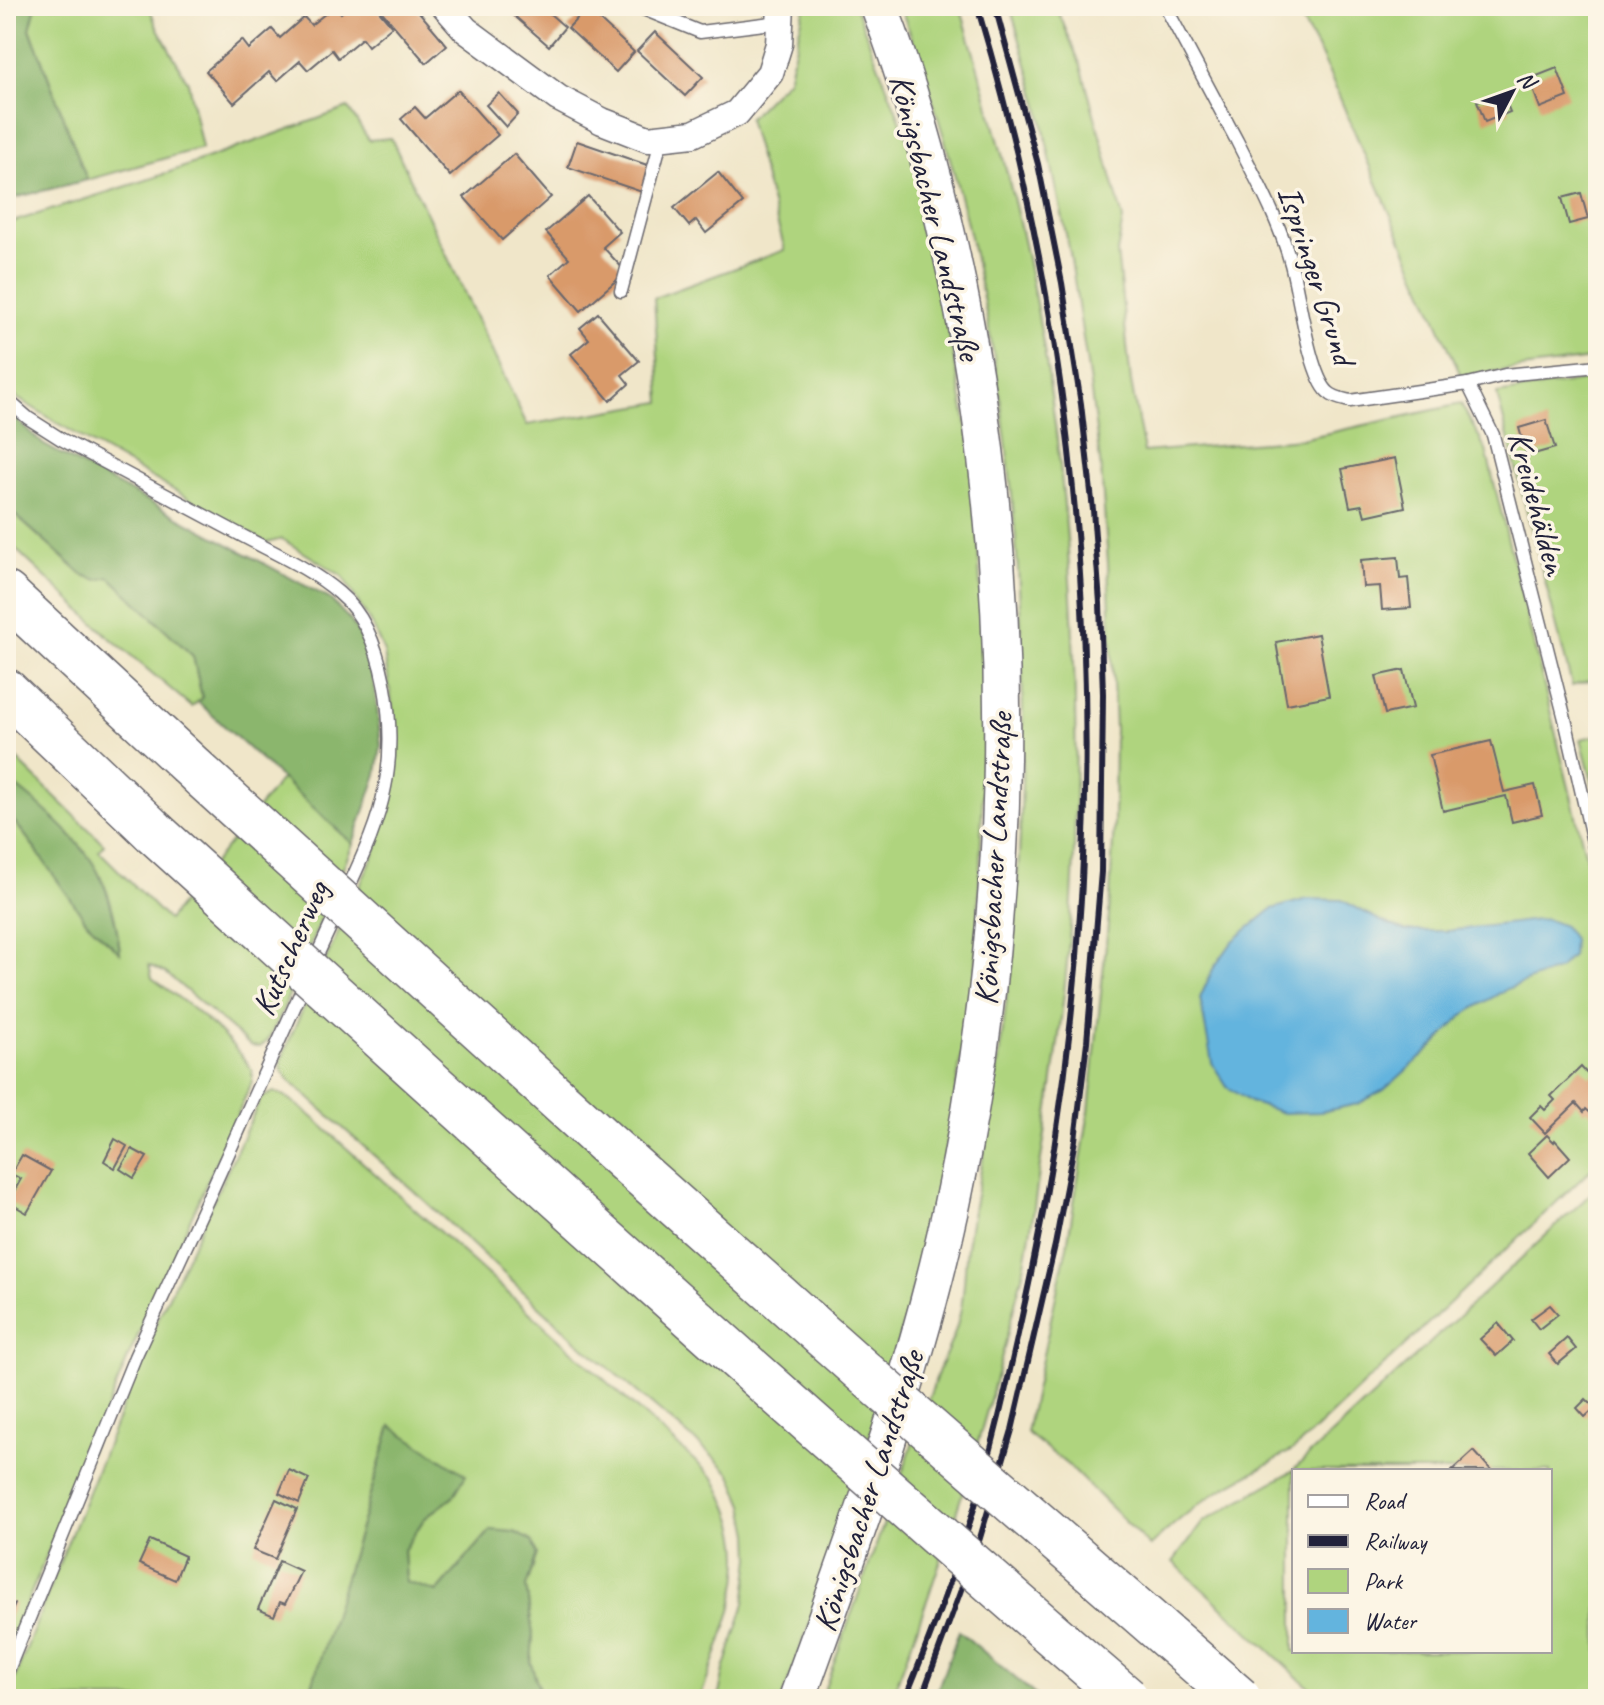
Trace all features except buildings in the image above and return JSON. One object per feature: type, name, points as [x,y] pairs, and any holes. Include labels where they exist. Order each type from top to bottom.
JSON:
[{"type":"highway","points":[[6,594],[618,1154],[1239,1699]]},
{"type":"highway","points":[[6,691],[154,832],[628,1261],[1127,1699]]},
{"type":"main road","name":"Königsbacher Landstraße","points":[[797,1699],[888,1439],[919,1336],[950,1213],[969,1121],[991,961],[1000,822],[1003,746],[999,614],[987,472],[975,384],[959,290],[929,161],[879,6]]},
{"type":"street","points":[[445,6],[466,30],[558,98],[602,121],[648,139],[693,134],[737,113],[770,73],[779,44],[780,14]]},
{"type":"lane","points":[[636,6],[700,32],[780,14]]},
{"type":"lane","name":"Ispringer Grund","points":[[1165,6],[1279,226],[1313,362],[1318,378],[1327,391],[1336,398],[1350,401],[1468,384]]},
{"type":"lane","points":[[621,291],[662,137]]},
{"type":"lane","points":[[1468,384],[1505,375],[1598,366]]},
{"type":"lane","name":"Kreidehälden","points":[[1468,384],[1493,435],[1565,719],[1597,863]]},
{"type":"lane","name":"Kutscherweg","points":[[6,399],[28,418],[61,439],[300,567],[340,593],[369,634],[381,667],[389,730],[389,760],[373,833],[135,1357],[6,1675]]},
{"type":"green space","points":[[6,6],[36,6],[30,29],[87,180],[6,200]]},
{"type":"green space","points":[[36,6],[149,6],[156,25],[188,82],[202,148],[87,180],[30,28]]},
{"type":"green space","points":[[805,6],[855,6],[914,155],[974,461],[986,706],[976,970],[938,1194],[836,1550],[782,1699],[718,1699],[745,1603],[751,1558],[744,1505],[731,1474],[577,1341],[282,1071],[281,1061],[293,1031],[376,850],[389,795],[394,766],[393,710],[384,652],[372,625],[342,576],[282,539],[267,543],[17,398],[6,383],[6,224],[153,178],[348,108],[369,140],[391,138],[527,425],[661,402],[654,298],[785,250],[748,119],[788,79]]},
{"type":"green space","points":[[900,6],[960,6],[1008,179],[1032,283],[1055,424],[1069,567],[1075,711],[1072,893],[1057,1049],[1026,1255],[967,1479],[891,1699],[821,1699],[960,1313],[969,1236],[1005,1015],[1018,870],[1023,723],[1018,576],[1004,429],[980,285],[946,143]]},
{"type":"green space","points":[[1010,6],[1056,6],[1081,66],[1123,219],[1117,252],[1131,382],[1144,452],[1301,439],[1461,404],[1486,450],[1589,869],[1598,880],[1598,1163],[1297,1447],[1214,1494],[1150,1546],[1069,1466],[1026,1432],[1067,1246],[1089,1111],[1109,914],[1115,729],[1108,563],[1101,469],[1089,377],[1070,253],[1039,106]]},
{"type":"green space","points":[[1294,6],[1407,6],[1409,9],[1417,6],[1598,6],[1598,358],[1461,376],[1322,57]]},
{"type":"green space","points":[[1598,378],[1598,678],[1572,686],[1497,394]]},
{"type":"green space","points":[[6,410],[44,445],[330,599],[351,621],[368,651],[381,746],[377,774],[353,844],[198,702],[202,697],[193,656],[110,577],[98,580],[83,575],[6,507]]},
{"type":"green space","points":[[6,507],[82,575],[110,577],[193,656],[202,698],[192,707],[108,636],[6,540]]},
{"type":"green space","points":[[1598,735],[1598,803],[1581,739]]},
{"type":"green space","points":[[6,749],[104,844],[99,851],[168,920],[282,778],[353,844],[279,1019],[267,1041],[260,1047],[251,1046],[166,973],[149,965],[152,978],[231,1043],[252,1070],[252,1082],[130,1353],[6,1654],[6,812],[120,952],[112,908],[101,877],[87,855],[66,832],[6,779]]},
{"type":"green space","points":[[6,779],[56,821],[90,858],[110,900],[120,953],[87,922],[6,812]]},
{"type":"green space","points":[[274,1092],[309,1114],[714,1478],[728,1506],[737,1536],[738,1576],[729,1619],[700,1699],[542,1699],[531,1664],[533,1635],[526,1586],[534,1565],[491,1530],[437,1592],[406,1582],[404,1550],[424,1519],[453,1497],[391,1426],[308,1699],[7,1699],[157,1321],[261,1098]]},
{"type":"green space","points":[[1598,1187],[1598,1699],[1322,1699],[1173,1562],[1203,1522],[1292,1471],[1292,1653],[1552,1653],[1552,1469],[1294,1469]]},
{"type":"green space","points":[[391,1426],[466,1475],[453,1497],[424,1519],[404,1550],[406,1582],[437,1592],[491,1530],[514,1532],[532,1541],[537,1554],[526,1586],[533,1635],[531,1664],[542,1699],[362,1699],[360,1696],[353,1699],[308,1699]]},
{"type":"green space","points":[[959,1631],[1040,1699],[934,1699]]},
{"type":"water","points":[[1307,899],[1342,900],[1405,931],[1447,931],[1546,919],[1564,926],[1573,939],[1572,956],[1559,969],[1507,989],[1463,1015],[1434,1046],[1384,1090],[1358,1104],[1320,1112],[1283,1113],[1250,1102],[1227,1087],[1212,1063],[1200,998],[1213,969],[1233,941],[1272,909]]},
{"type":"railway","points":[[905,1699],[946,1593],[977,1499],[1027,1293],[1056,1132],[1076,971],[1085,809],[1084,646],[1072,484],[1051,323],[1019,164],[977,6]]},
{"type":"railway","points":[[921,1699],[980,1538],[1012,1430],[1055,1245],[1075,1140],[1087,1042],[1101,872],[1103,694],[1100,603],[1081,404],[1062,283],[1038,164],[995,6]]}]
